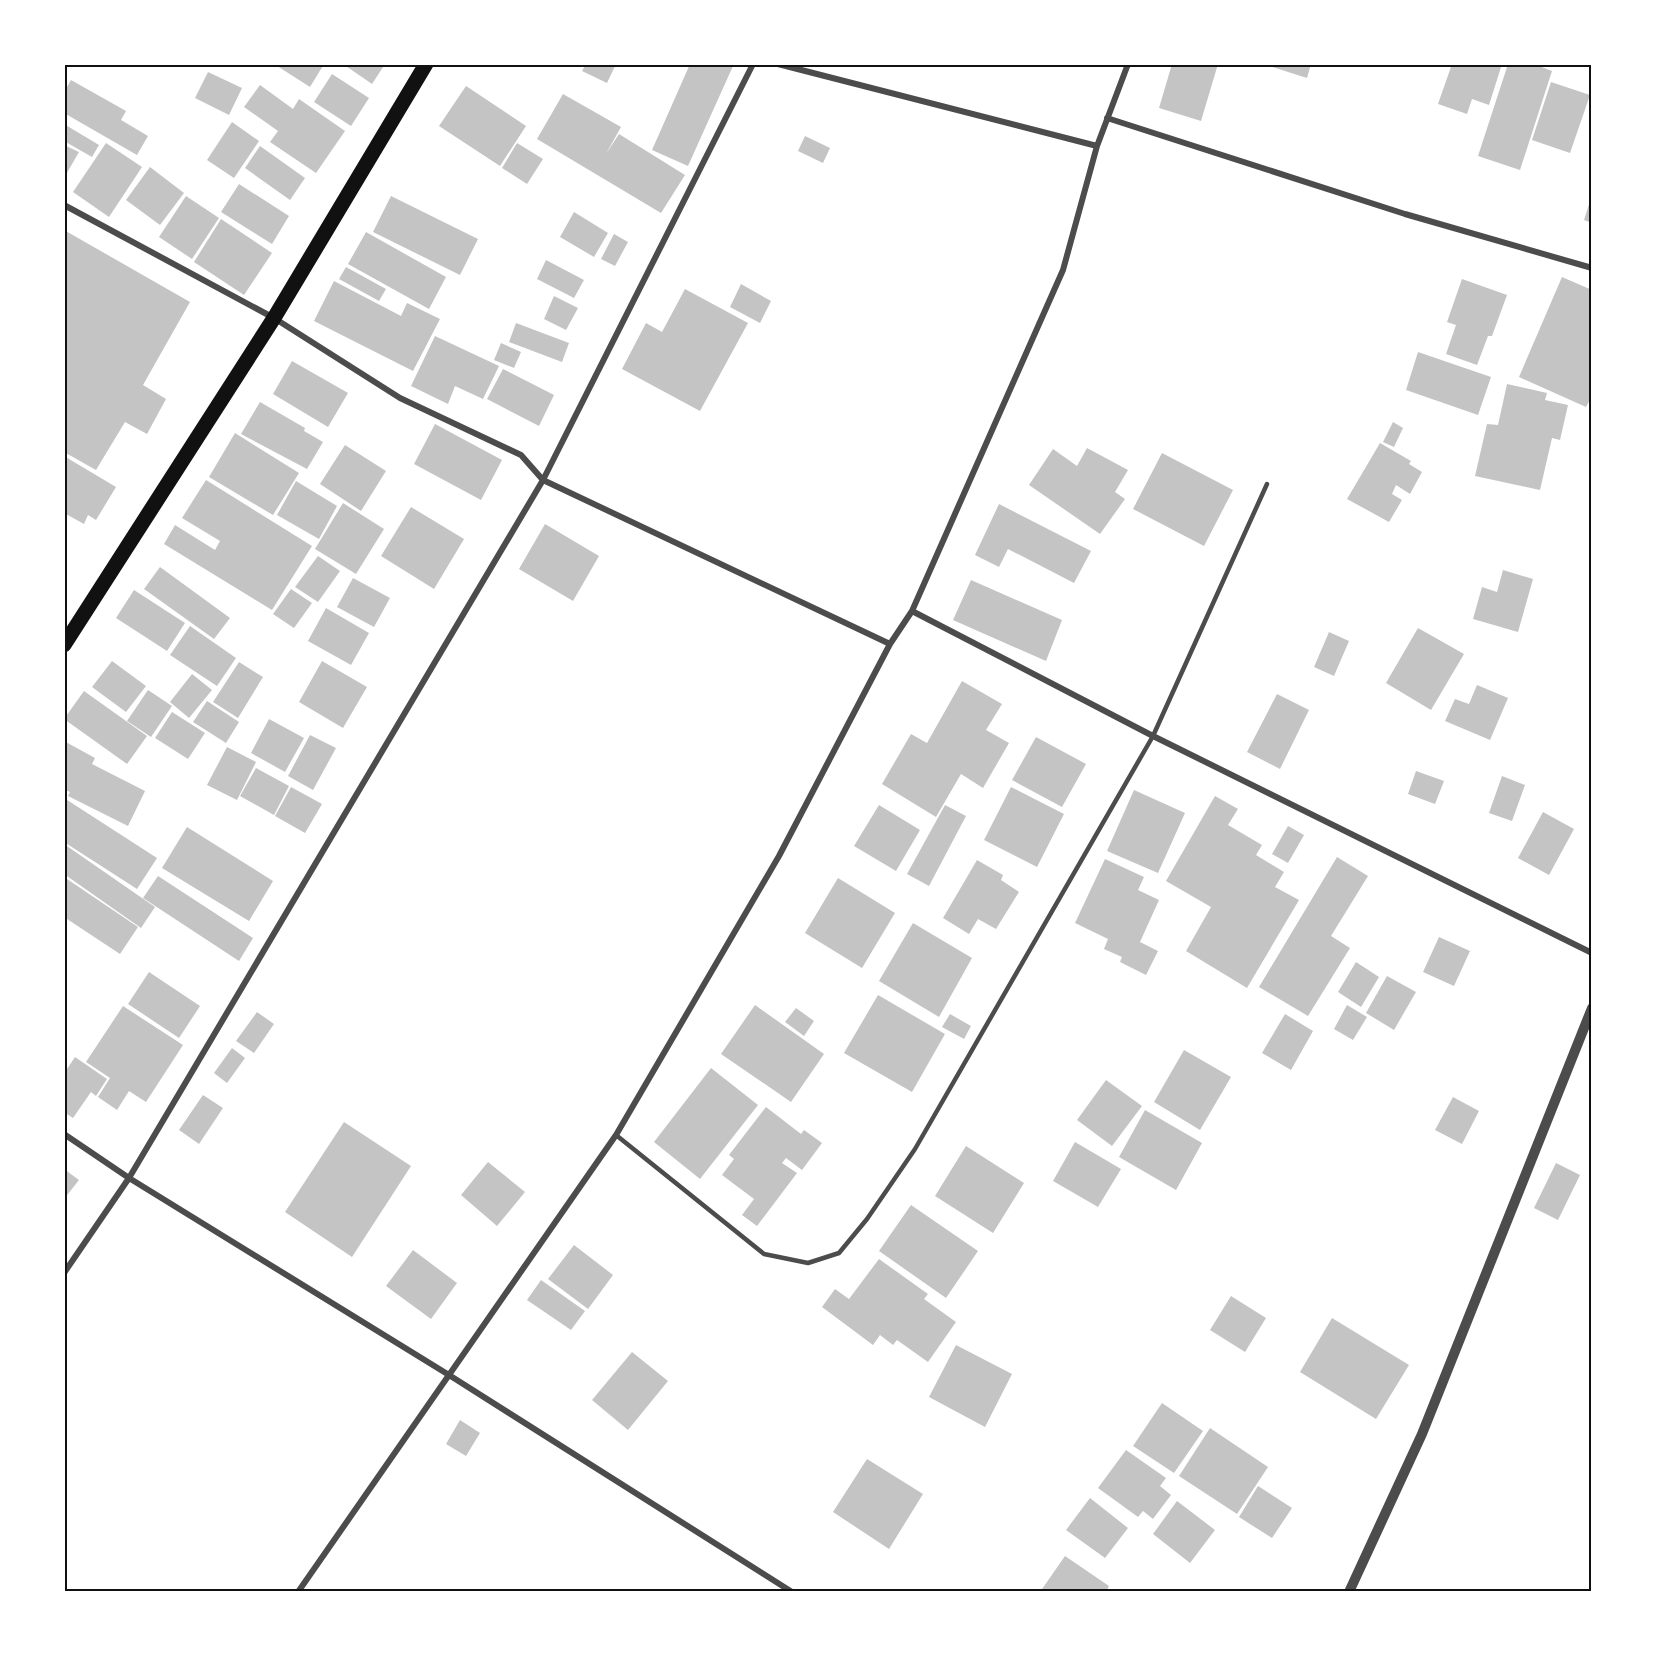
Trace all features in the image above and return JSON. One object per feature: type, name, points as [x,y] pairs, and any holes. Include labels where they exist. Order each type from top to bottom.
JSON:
[{"type":"main road","points":[[64,645],[274,318],[426,64]]},
{"type":"street","points":[[64,1273],[129,1178],[543,480],[753,64]]},
{"type":"street","points":[[778,64],[1096,146]]},
{"type":"street","points":[[298,1592],[616,1135],[779,856],[890,644],[912,611],[1064,270],[1096,146],[1128,64]]},
{"type":"street","points":[[1107,118],[1405,214],[1592,268]]},
{"type":"street","points":[[64,205],[274,318],[400,398],[521,455],[543,480],[890,644]]},
{"type":"street","points":[[912,611],[1153,736],[1592,953]]},
{"type":"street","points":[[1349,1592],[1422,1434],[1592,1008]]},
{"type":"street","points":[[64,1134],[129,1178],[449,1375],[792,1592]]},
{"type":"lane","points":[[616,1135],[764,1254],[808,1263],[839,1253],[867,1219],[915,1149],[1153,736],[1267,484]]},
{"type":"building","points":[[274,64],[324,64],[310,87]]},
{"type":"building","points":[[343,64],[385,64],[372,84]]},
{"type":"building","points":[[586,64],[616,64],[607,83],[582,71]]},
{"type":"building","points":[[690,64],[733,66],[688,166],[652,150]]},
{"type":"building","points":[[1172,64],[1218,64],[1201,121],[1159,108]]},
{"type":"building","points":[[1263,64],[1311,64],[1307,78]]},
{"type":"building","points":[[1452,64],[1502,64],[1489,105],[1472,99],[1467,114],[1438,104]]},
{"type":"building","points":[[1508,64],[1534,64],[1552,71],[1520,170],[1478,156]]},
{"type":"building","points":[[208,72],[242,88],[229,115],[195,98]]},
{"type":"building","points":[[332,74],[369,98],[351,126],[314,102]]},
{"type":"building","points":[[71,80],[126,111],[121,120],[148,136],[137,155],[64,113],[64,92]]},
{"type":"building","points":[[1551,82],[1590,95],[1570,153],[1532,140]]},
{"type":"building","points":[[260,85],[293,109],[299,99],[345,131],[316,173],[270,142],[278,131],[244,107]]},
{"type":"building","points":[[466,86],[526,126],[500,166],[439,126]]},
{"type":"building","points":[[563,94],[621,127],[606,154],[619,134],[685,175],[661,213],[537,139]]},
{"type":"building","points":[[232,122],[259,141],[234,178],[207,160]]},
{"type":"building","points":[[64,124],[99,145],[92,157],[64,141]]},
{"type":"building","points":[[805,136],[830,148],[823,163],[798,151]]},
{"type":"building","points":[[106,143],[142,167],[109,217],[73,192]]},
{"type":"building","points":[[517,143],[543,159],[527,184],[502,168]]},
{"type":"building","points":[[64,145],[79,152],[64,178]]},
{"type":"building","points":[[260,146],[305,178],[290,200],[245,168]]},
{"type":"building","points":[[150,167],[184,193],[160,225],[126,200]]},
{"type":"building","points":[[239,184],[289,216],[272,244],[221,212]]},
{"type":"building","points":[[1592,195],[1592,223],[1584,220]]},
{"type":"building","points":[[186,196],[219,218],[192,259],[159,237]]},
{"type":"building","points":[[391,196],[478,239],[460,275],[373,232]]},
{"type":"building","points":[[574,212],[608,233],[594,257],[560,237]]},
{"type":"building","points":[[221,219],[272,253],[244,295],[194,262]]},
{"type":"building","points":[[64,230],[190,302],[143,385],[166,399],[147,434],[125,422],[96,470],[64,452]]},
{"type":"building","points":[[366,232],[446,277],[429,309],[348,264]]},
{"type":"building","points":[[614,234],[628,242],[615,266],[601,259]]},
{"type":"building","points":[[546,260],[584,280],[574,298],[537,279]]},
{"type":"building","points":[[346,267],[386,289],[379,301],[339,279]]},
{"type":"building","points":[[1562,277],[1592,290],[1592,396],[1586,407],[1519,377]]},
{"type":"building","points":[[1462,279],[1507,295],[1492,336],[1488,336],[1477,365],[1446,354],[1456,325],[1447,322]]},
{"type":"building","points":[[334,281],[401,316],[407,303],[440,319],[413,371],[314,321]]},
{"type":"building","points":[[741,284],[771,301],[760,323],[730,307]]},
{"type":"building","points":[[685,289],[748,323],[700,411],[622,369],[646,323],[662,332]]},
{"type":"building","points":[[554,296],[578,308],[566,330],[544,319]]},
{"type":"building","points":[[516,323],[569,343],[562,362],[509,342]]},
{"type":"building","points":[[435,336],[499,366],[483,399],[455,386],[448,404],[411,386]]},
{"type":"building","points":[[501,343],[521,352],[514,368],[494,360]]},
{"type":"building","points":[[1418,352],[1491,377],[1478,415],[1406,390]]},
{"type":"building","points":[[292,361],[348,393],[328,427],[273,394]]},
{"type":"building","points":[[503,369],[554,395],[539,426],[487,399]]},
{"type":"building","points":[[1507,384],[1547,393],[1545,400],[1568,405],[1560,440],[1552,438],[1540,490],[1475,476],[1487,424],[1498,425]]},
{"type":"building","points":[[260,402],[305,428],[304,431],[323,442],[307,469],[241,434]]},
{"type":"building","points":[[1393,422],[1403,428],[1394,447],[1383,442]]},
{"type":"building","points":[[435,424],[502,460],[481,500],[414,464]]},
{"type":"building","points":[[235,433],[299,473],[273,515],[209,477]]},
{"type":"building","points":[[1380,443],[1411,461],[1409,464],[1422,472],[1410,494],[1396,485],[1392,494],[1402,500],[1389,522],[1347,499]]},
{"type":"building","points":[[345,445],[386,471],[361,511],[320,484]]},
{"type":"building","points":[[1087,448],[1128,470],[1115,492],[1125,499],[1100,534],[1029,485],[1053,449],[1077,466]]},
{"type":"building","points":[[1162,453],[1233,490],[1204,546],[1133,509]]},
{"type":"building","points":[[64,456],[116,487],[96,520],[88,515],[84,524],[64,513]]},
{"type":"building","points":[[206,480],[312,546],[272,610],[164,544],[175,525],[215,550],[220,541],[182,518]]},
{"type":"building","points":[[296,481],[337,506],[319,539],[277,515]]},
{"type":"building","points":[[343,503],[384,529],[356,574],[315,549]]},
{"type":"building","points":[[999,504],[1091,551],[1074,583],[1008,549],[999,567],[975,555]]},
{"type":"building","points":[[411,507],[464,539],[434,589],[381,556]]},
{"type":"building","points":[[545,524],[599,556],[573,601],[519,569]]},
{"type":"building","points":[[318,556],[340,571],[318,602],[295,587]]},
{"type":"building","points":[[160,567],[230,618],[214,639],[144,589]]},
{"type":"building","points":[[1503,570],[1533,579],[1518,632],[1473,619],[1482,587],[1497,592]]},
{"type":"building","points":[[353,578],[390,598],[374,627],[337,607]]},
{"type":"building","points":[[971,580],[1062,620],[1046,661],[953,620]]},
{"type":"building","points":[[291,589],[312,603],[294,628],[273,614]]},
{"type":"building","points":[[134,590],[185,623],[167,651],[116,618]]},
{"type":"building","points":[[326,608],[369,633],[351,665],[308,641]]},
{"type":"building","points":[[190,626],[236,658],[217,686],[170,655]]},
{"type":"building","points":[[1418,628],[1464,654],[1431,710],[1386,683]]},
{"type":"building","points":[[1329,632],[1349,641],[1334,676],[1314,667]]},
{"type":"building","points":[[112,661],[146,686],[126,712],[92,687]]},
{"type":"building","points":[[322,661],[367,687],[343,728],[299,702]]},
{"type":"building","points":[[239,662],[263,677],[238,718],[213,702]]},
{"type":"building","points":[[192,674],[212,690],[189,718],[170,702]]},
{"type":"building","points":[[962,681],[1002,704],[986,730],[1009,743],[983,788],[961,774],[936,817],[882,784],[911,734],[927,743]]},
{"type":"building","points":[[1477,685],[1508,698],[1490,740],[1445,721],[1455,699],[1469,704]]},
{"type":"building","points":[[148,690],[172,706],[151,737],[127,721]]},
{"type":"building","points":[[84,691],[147,736],[127,764],[64,719]]},
{"type":"building","points":[[1277,694],[1309,710],[1280,769],[1247,752]]},
{"type":"building","points":[[207,701],[239,722],[226,743],[193,722]]},
{"type":"building","points":[[172,712],[205,733],[188,759],[155,738]]},
{"type":"building","points":[[269,719],[304,738],[285,772],[251,753]]},
{"type":"building","points":[[310,735],[336,748],[313,790],[288,776]]},
{"type":"building","points":[[1036,737],[1086,764],[1062,807],[1012,780]]},
{"type":"building","points":[[64,741],[95,758],[92,764],[145,791],[128,826],[68,796],[70,792],[64,789]]},
{"type":"building","points":[[227,747],[256,762],[237,800],[207,785]]},
{"type":"building","points":[[256,768],[289,786],[274,815],[240,796]]},
{"type":"building","points":[[1416,771],[1444,781],[1435,804],[1408,794]]},
{"type":"building","points":[[1502,776],[1525,785],[1512,821],[1489,813]]},
{"type":"building","points":[[291,787],[322,804],[305,833],[275,816]]},
{"type":"building","points":[[1011,787],[1064,814],[1037,867],[984,840]]},
{"type":"building","points":[[1134,790],[1185,813],[1158,873],[1107,851]]},
{"type":"building","points":[[1215,796],[1238,809],[1228,825],[1262,845],[1256,855],[1284,872],[1275,887],[1299,900],[1247,988],[1186,951],[1211,907],[1166,881]]},
{"type":"building","points":[[64,798],[157,858],[137,889],[64,842]]},
{"type":"building","points":[[879,805],[920,830],[896,871],[854,846]]},
{"type":"building","points":[[945,805],[966,816],[929,886],[907,874]]},
{"type":"building","points":[[1543,812],[1574,829],[1549,875],[1518,858]]},
{"type":"building","points":[[1288,826],[1304,835],[1288,863],[1272,854]]},
{"type":"building","points":[[187,827],[273,881],[249,921],[162,868]]},
{"type":"building","points":[[64,844],[155,907],[141,928],[64,874]]},
{"type":"building","points":[[1337,857],[1368,876],[1331,936],[1350,948],[1308,1016],[1259,987]]},
{"type":"building","points":[[1105,859],[1144,877],[1138,890],[1159,900],[1140,942],[1158,951],[1146,975],[1120,962],[1122,957],[1104,949],[1108,939],[1075,923]]},
{"type":"building","points":[[977,860],[1003,875],[1001,880],[1019,892],[996,929],[978,919],[969,934],[943,918]]},
{"type":"building","points":[[158,876],[253,938],[239,961],[143,898]]},
{"type":"building","points":[[64,877],[138,927],[120,954],[64,917]]},
{"type":"building","points":[[838,878],[895,913],[862,968],[805,933]]},
{"type":"building","points":[[913,923],[972,958],[939,1017],[879,981]]},
{"type":"building","points":[[1439,937],[1470,951],[1454,986],[1423,972]]},
{"type":"building","points":[[1356,962],[1379,977],[1361,1007],[1338,992]]},
{"type":"building","points":[[149,972],[200,1006],[179,1038],[128,1004]]},
{"type":"building","points":[[1387,976],[1416,992],[1394,1030],[1366,1013]]},
{"type":"building","points":[[878,995],[945,1034],[912,1092],[844,1053]]},
{"type":"building","points":[[755,1005],[824,1054],[791,1102],[721,1054]]},
{"type":"building","points":[[1347,1005],[1367,1017],[1353,1040],[1334,1029]]},
{"type":"building","points":[[123,1006],[183,1045],[146,1102],[129,1091],[117,1110],[98,1097],[110,1078],[86,1062]]},
{"type":"building","points":[[796,1008],[814,1021],[804,1036],[785,1022]]},
{"type":"building","points":[[257,1012],[274,1024],[254,1053],[236,1041]]},
{"type":"building","points":[[950,1014],[971,1026],[964,1039],[942,1027]]},
{"type":"building","points":[[1285,1014],[1313,1031],[1291,1070],[1262,1053]]},
{"type":"building","points":[[232,1048],[245,1058],[227,1083],[214,1073]]},
{"type":"building","points":[[1184,1050],[1231,1077],[1200,1130],[1154,1102]]},
{"type":"building","points":[[75,1057],[107,1079],[96,1096],[91,1092],[73,1118],[64,1112],[64,1068],[67,1069]]},
{"type":"building","points":[[711,1068],[758,1105],[700,1179],[654,1142]]},
{"type":"building","points":[[1106,1080],[1142,1106],[1112,1146],[1077,1120]]},
{"type":"building","points":[[203,1095],[223,1108],[199,1144],[179,1130]]},
{"type":"building","points":[[1453,1097],[1479,1111],[1462,1144],[1435,1130]]},
{"type":"building","points":[[766,1107],[801,1134],[804,1130],[822,1143],[802,1170],[786,1158],[782,1163],[797,1173],[757,1226],[742,1215],[754,1199],[722,1175],[734,1159],[729,1155]]},
{"type":"building","points":[[1145,1110],[1202,1143],[1176,1190],[1119,1157]]},
{"type":"building","points":[[344,1122],[411,1166],[352,1257],[285,1212]]},
{"type":"building","points":[[1075,1142],[1121,1169],[1098,1207],[1053,1181]]},
{"type":"building","points":[[966,1146],[1024,1183],[993,1233],[935,1196]]},
{"type":"building","points":[[488,1162],[525,1192],[497,1226],[461,1195]]},
{"type":"building","points":[[1556,1163],[1580,1175],[1558,1220],[1534,1208]]},
{"type":"building","points":[[64,1169],[79,1180],[64,1199]]},
{"type":"building","points":[[911,1205],[978,1251],[946,1298],[879,1251]]},
{"type":"building","points":[[574,1245],[613,1275],[588,1309],[548,1279]]},
{"type":"building","points":[[413,1250],[457,1283],[431,1319],[386,1286]]},
{"type":"building","points":[[879,1259],[928,1294],[924,1299],[956,1322],[928,1362],[897,1340],[893,1345],[880,1335],[873,1345],[822,1307],[835,1289],[849,1299]]},
{"type":"building","points":[[541,1280],[585,1311],[571,1330],[527,1300]]},
{"type":"building","points":[[1231,1296],[1266,1318],[1245,1352],[1210,1330]]},
{"type":"building","points":[[1332,1318],[1409,1365],[1376,1419],[1300,1372]]},
{"type":"building","points":[[956,1345],[1012,1374],[985,1427],[929,1397]]},
{"type":"building","points":[[632,1352],[668,1381],[628,1430],[592,1400]]},
{"type":"building","points":[[1162,1403],[1203,1431],[1174,1473],[1133,1446]]},
{"type":"building","points":[[460,1420],[480,1433],[466,1456],[446,1444]]},
{"type":"building","points":[[1210,1428],[1268,1467],[1237,1514],[1179,1476]]},
{"type":"building","points":[[1126,1450],[1166,1478],[1160,1486],[1171,1495],[1153,1519],[1143,1511],[1138,1517],[1098,1488]]},
{"type":"building","points":[[867,1459],[923,1494],[889,1549],[833,1512]]},
{"type":"building","points":[[1258,1486],[1292,1508],[1272,1538],[1239,1517]]},
{"type":"building","points":[[1090,1498],[1128,1528],[1105,1558],[1066,1530]]},
{"type":"building","points":[[1177,1501],[1215,1530],[1190,1563],[1153,1534]]},
{"type":"building","points":[[1065,1556],[1109,1586],[1106,1592],[1040,1592]]}]
